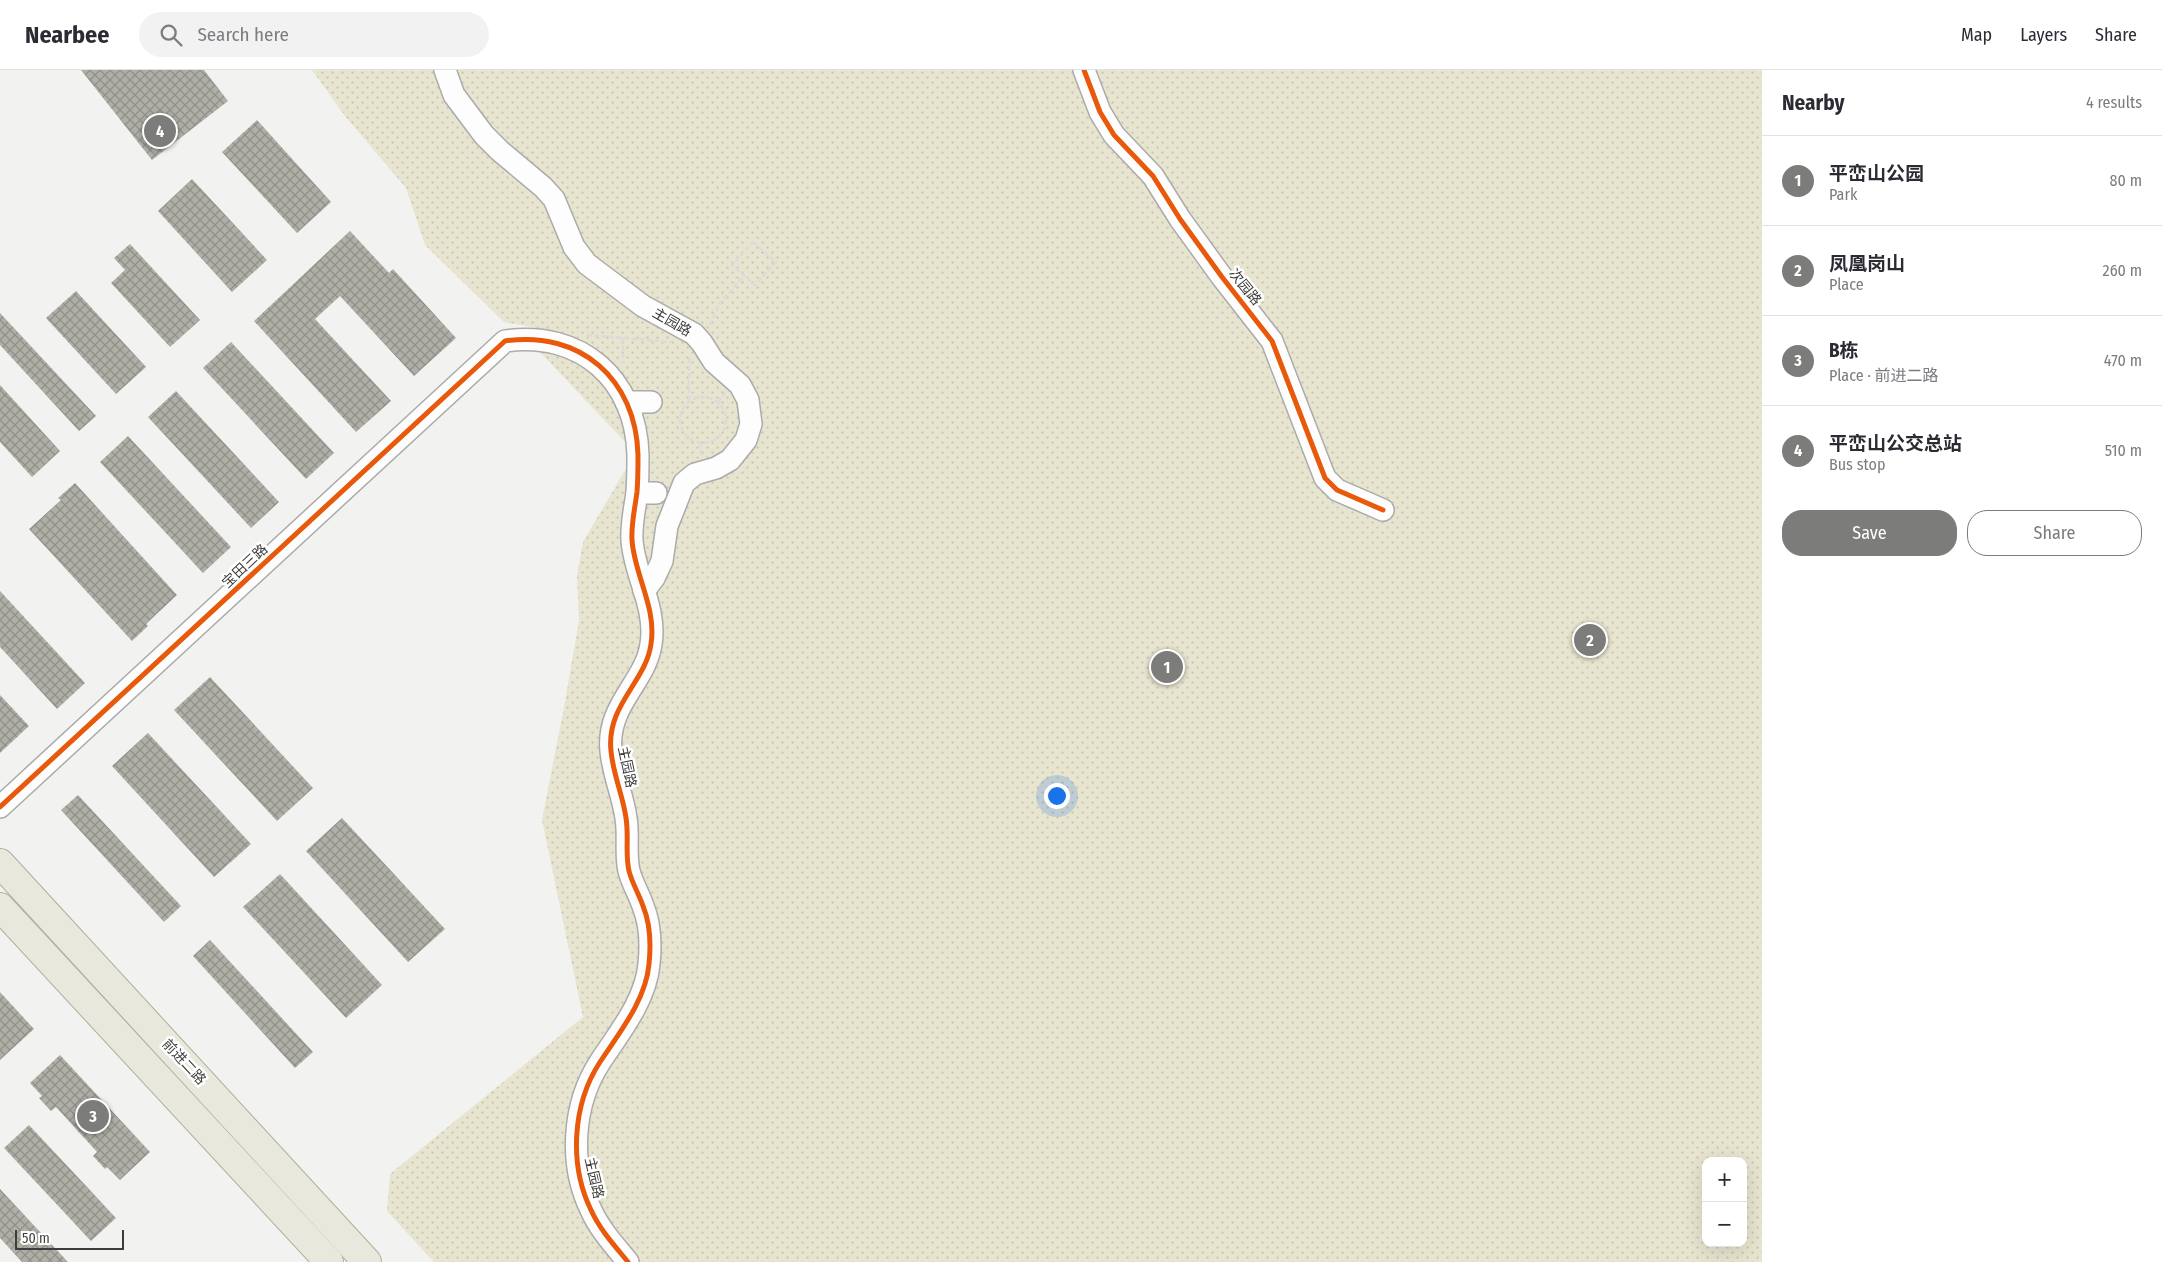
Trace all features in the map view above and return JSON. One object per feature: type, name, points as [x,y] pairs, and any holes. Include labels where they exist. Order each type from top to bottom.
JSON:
[{"type":"main road","name":"前进二路","points":[[0,863],[367,1262]]},
{"type":"main road","points":[[0,907],[329,1262]]},
{"type":"street","name":"主园路","points":[[446,70],[454,94],[484,135],[500,151],[544,187],[554,199],[574,247],[587,264],[643,306],[687,330],[696,343],[714,362],[735,378],[745,392],[751,416],[749,432],[742,448],[730,460],[716,468],[694,474],[684,483],[667,526],[662,561],[654,578],[644,591]]},
{"type":"street","name":"次园路","points":[[1084,70],[1100,112],[1114,135],[1158,182],[1180,219],[1210,261],[1272,341],[1325,478],[1337,490],[1383,510]]},
{"type":"street","name":"主园路","points":[[505,341],[536,339],[558,343],[578,350],[607,372],[626,402],[637,439],[646,493],[632,539],[650,616],[652,643],[648,656],[623,698],[615,717],[611,735],[611,751],[625,807],[628,833],[628,869],[646,915],[650,947],[649,967],[644,986],[623,1030],[590,1079],[584,1095],[577,1134],[580,1174],[590,1210],[628,1262]]},
{"type":"street","name":"宝田三路","points":[[0,807],[505,341]]},
{"type":"street","points":[[626,402],[651,402]]},
{"type":"path","points":[[753,242],[776,262],[755,285],[744,276],[732,265],[753,242]]},
{"type":"path","points":[[689,401],[695,398],[707,397],[723,406],[726,413],[726,426],[720,437],[714,441],[701,444],[688,438],[684,433],[680,420],[681,413],[689,401],[696,343],[720,303],[744,276]]},
{"type":"path","points":[[584,335],[696,343]]},
{"type":"path","points":[[623,338],[623,366]]},
{"type":"shaded area","points":[[312,70],[1762,70],[1762,1262],[434,1262],[387,1211],[390,1174],[583,1017],[542,820],[579,621],[577,575],[583,542],[627,467],[628,445],[537,349],[549,330],[504,322],[425,245],[406,188],[345,116]]},
{"type":"building","points":[[81,70],[204,70],[228,101],[152,160]]},
{"type":"building","points":[[257,120],[331,202],[297,233],[222,152]]},
{"type":"building","points":[[192,179],[267,260],[232,292],[158,211]]},
{"type":"building","points":[[350,231],[389,273],[393,269],[456,338],[414,376],[340,296],[315,319],[391,401],[356,432],[254,321]]},
{"type":"building","points":[[130,244],[200,320],[170,347],[111,283],[125,270],[114,258]]},
{"type":"building","points":[[76,291],[146,367],[116,394],[46,318]]},
{"type":"building","points":[[0,313],[96,416],[79,431],[0,345]]},
{"type":"building","points":[[231,342],[334,453],[306,479],[203,368]]},
{"type":"building","points":[[0,385],[60,451],[32,477],[0,442]]},
{"type":"building","points":[[176,391],[279,502],[251,528],[148,417]]},
{"type":"building","points":[[128,436],[231,547],[203,573],[100,462]]},
{"type":"building","points":[[75,483],[177,595],[146,624],[148,626],[132,641],[29,529],[61,500],[58,498]]},
{"type":"building","points":[[0,591],[85,683],[57,709],[0,647]]},
{"type":"building","points":[[210,677],[313,788],[277,821],[174,710]]},
{"type":"building","points":[[0,695],[29,726],[0,753]]},
{"type":"building","points":[[148,733],[251,844],[214,877],[112,766]]},
{"type":"building","points":[[78,795],[181,906],[164,922],[61,810]]},
{"type":"building","points":[[342,818],[445,929],[408,962],[306,851]]},
{"type":"building","points":[[280,874],[382,985],[346,1018],[243,907]]},
{"type":"building","points":[[210,940],[313,1052],[295,1068],[193,956]]},
{"type":"building","points":[[0,992],[34,1029],[0,1060]]},
{"type":"building","points":[[60,1055],[150,1152],[120,1180],[107,1167],[105,1169],[93,1156],[97,1152],[56,1107],[51,1111],[39,1098],[42,1096],[30,1083]]},
{"type":"building","points":[[29,1125],[116,1218],[91,1241],[4,1148]]},
{"type":"building","points":[[0,1189],[68,1262],[22,1262],[0,1238]]},
{"type":"cycle path","points":[[1084,70],[1100,112],[1114,135],[1153,176],[1180,219],[1272,341],[1325,478],[1337,490],[1383,510]]},
{"type":"cycle path","points":[[0,807],[505,341],[532,340],[557,343],[580,352],[599,365],[615,383],[627,404],[635,428],[638,455],[632,540],[651,617],[651,644],[648,658],[614,720],[611,735],[611,751],[626,818],[629,871],[649,927],[650,949],[647,977],[643,990],[623,1028],[600,1062],[584,1097],[579,1116],[577,1155],[579,1174],[591,1210],[603,1231],[628,1262]]},
{"type":"place","name":"平峦山公交总站","points":[[160,131]]},
{"type":"place","name":"凤凰岗山","points":[[1590,640]]},
{"type":"place","name":"平峦山公园","points":[[1167,667]]},
{"type":"place","name":"B栋","points":[[93,1116]]}]
